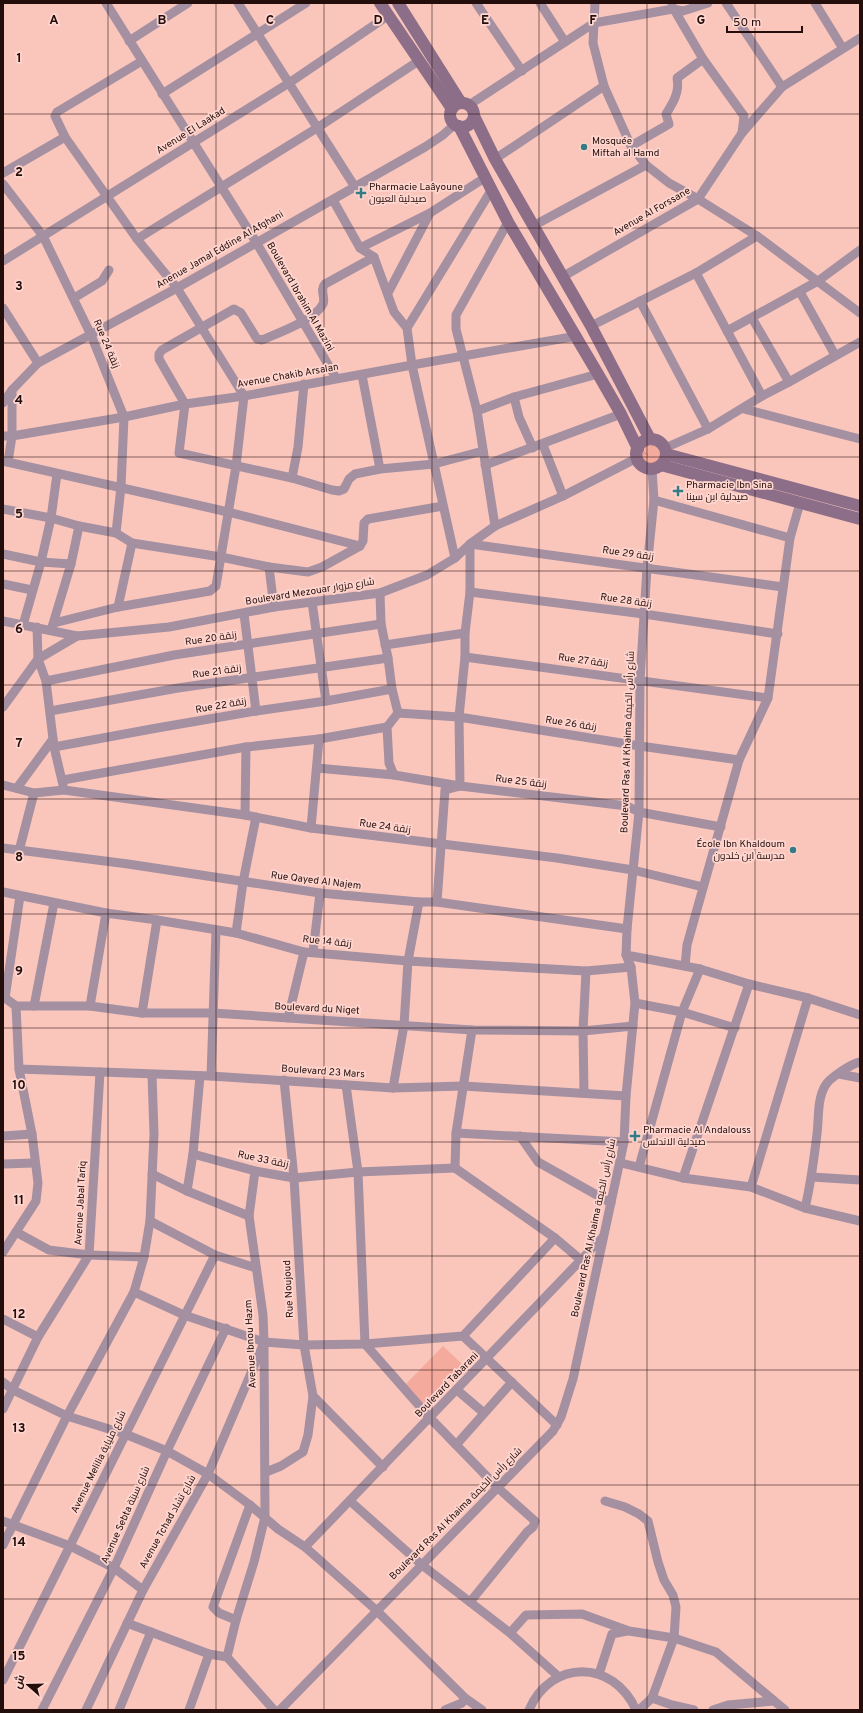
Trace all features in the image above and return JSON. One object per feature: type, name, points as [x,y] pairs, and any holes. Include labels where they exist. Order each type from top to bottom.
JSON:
[{"type":"main road","points":[[380,3],[420,60],[464,108],[470,123],[463,126],[457,125]]},
{"type":"main road","points":[[398,3],[495,159],[591,326],[650,439]]},
{"type":"main road","points":[[464,108],[451,118],[457,125],[508,222],[577,336],[621,414],[644,466],[657,467],[860,519]]},
{"type":"main road","points":[[638,453],[642,442],[650,439],[658,440],[666,451],[860,506]]},
{"type":"main road","points":[[657,467],[666,451]]},
{"type":"street","name":"Boulevard Ibrahim Al Mazini","points":[[106,3],[220,187],[256,242],[336,378]]},
{"type":"street","points":[[129,41],[188,3]]},
{"type":"street","points":[[238,3],[355,187]]},
{"type":"street","points":[[162,94],[306,3]]},
{"type":"street","points":[[476,3],[522,71]]},
{"type":"street","points":[[540,3],[565,42]]},
{"type":"street","points":[[595,3],[593,43],[604,86],[631,146],[646,165],[669,183],[698,199],[757,236],[860,312]]},
{"type":"street","points":[[464,108],[594,23],[672,6],[683,11],[708,3]]},
{"type":"street","points":[[726,3],[782,87]]},
{"type":"street","points":[[815,3],[842,47]]},
{"type":"street","points":[[672,6],[704,59],[744,116],[742,133]]},
{"type":"street","name":"Avenue El Laakad","points":[[3,261],[289,83],[388,15]]},
{"type":"street","name":"Avenue Al Forssane","points":[[562,277],[698,199],[742,133],[782,87],[842,47],[860,38]]},
{"type":"street","points":[[631,146],[669,124],[666,114],[674,102],[679,86],[677,78],[704,59]]},
{"type":"street","points":[[137,239],[317,128],[420,60]]},
{"type":"street","points":[[53,626],[118,607],[210,591],[216,586],[222,557],[236,466],[244,396],[177,288],[137,239],[65,137],[55,120],[57,112],[142,61]]},
{"type":"street","points":[[495,159],[604,86]]},
{"type":"street","name":"Anenue Jamal Eddine Al Afghani","points":[[3,403],[12,390],[38,363],[177,288],[355,187],[425,147],[457,125]]},
{"type":"street","points":[[3,173],[65,137]]},
{"type":"street","points":[[533,226],[646,165]]},
{"type":"street","points":[[360,248],[430,213],[486,178]]},
{"type":"street","name":"Rue 24 زنقة","points":[[3,184],[43,236],[91,335],[124,417],[121,487],[116,533]]},
{"type":"street","points":[[407,328],[492,189]]},
{"type":"street","points":[[332,200],[360,248],[374,257],[394,312],[407,328],[412,365],[455,558]]},
{"type":"street","points":[[388,293],[430,213]]},
{"type":"street","points":[[495,526],[477,411],[464,355],[456,329],[456,315],[508,222]]},
{"type":"street","points":[[591,326],[696,273],[757,236]]},
{"type":"street","points":[[727,331],[818,282],[860,250]]},
{"type":"street","points":[[374,257],[325,284],[322,290],[324,302],[322,306],[302,322],[262,340],[257,339],[241,313],[234,309],[162,350],[159,354],[159,359],[185,404],[179,453],[292,478],[339,491],[344,489],[349,479],[355,474],[380,469],[434,464],[483,451]]},
{"type":"street","points":[[74,298],[102,281],[109,270]]},
{"type":"street","points":[[696,273],[762,396]]},
{"type":"street","points":[[800,292],[835,355]]},
{"type":"street","points":[[640,301],[708,429]]},
{"type":"street","points":[[3,308],[38,363]]},
{"type":"street","points":[[752,318],[789,382]]},
{"type":"street","name":"Avenue Chakib Arsalan","points":[[7,436],[124,417],[185,404],[244,396],[336,378],[362,375],[464,355],[577,336]]},
{"type":"street","points":[[666,451],[744,409],[762,396],[860,342]]},
{"type":"street","points":[[477,411],[514,397],[598,374]]},
{"type":"street","points":[[362,375],[380,469]]},
{"type":"street","points":[[292,478],[298,447],[304,384]]},
{"type":"street","points":[[12,390],[5,462],[228,512],[360,546]]},
{"type":"street","points":[[514,397],[519,417],[534,448]]},
{"type":"street","points":[[744,409],[860,439]]},
{"type":"street","points":[[485,465],[543,445],[621,414]]},
{"type":"street","points":[[543,445],[563,496]]},
{"type":"street","name":"Boulevard Mezouar شارع مزوار","points":[[3,621],[37,627],[53,626],[78,636],[169,627],[244,614],[274,607],[380,593],[427,574],[455,558],[470,544],[495,526],[563,496],[638,453]]},
{"type":"street","name":"Boulevard Ras Al Khaima شارع رأس الخيمة","points":[[280,1710],[376,1610],[553,1432],[557,1425],[573,1380],[603,1237],[621,1163],[624,1142],[626,1096],[635,1003],[630,967],[626,955],[627,929],[639,812],[640,680],[647,568],[657,467]]},
{"type":"street","points":[[23,625],[41,562],[51,518],[57,474]]},
{"type":"street","points":[[654,500],[790,538]]},
{"type":"street","points":[[685,966],[687,945],[739,760],[768,698],[790,538],[800,503]]},
{"type":"street","points":[[3,509],[116,533],[132,543],[222,557],[269,567],[308,572],[322,567],[360,546],[363,541],[364,523],[368,519],[443,506]]},
{"type":"street","points":[[53,626],[71,564],[79,526]]},
{"type":"street","points":[[118,607],[132,543]]},
{"type":"street","points":[[437,902],[445,790],[460,786],[459,717],[466,657],[465,633],[470,592],[470,544]]},
{"type":"street","name":"Rue 29 زنقة","points":[[470,544],[783,587]]},
{"type":"street","points":[[3,554],[41,562],[71,564]]},
{"type":"street","points":[[269,567],[274,607]]},
{"type":"street","points":[[3,584],[32,590]]},
{"type":"street","name":"Rue 28 زنقة","points":[[470,592],[644,614],[778,634]]},
{"type":"street","points":[[380,593],[381,624],[388,658],[392,689],[398,712],[387,727],[389,763],[394,775]]},
{"type":"street","points":[[312,602],[326,701]]},
{"type":"street","points":[[244,614],[256,711]]},
{"type":"street","name":"Rue 20 زنقة","points":[[46,681],[174,655],[381,624]]},
{"type":"street","points":[[37,627],[38,659],[46,681],[54,743],[64,790]]},
{"type":"street","points":[[385,645],[465,633]]},
{"type":"street","points":[[3,707],[38,659],[78,636]]},
{"type":"street","name":"Rue 27 زنقة","points":[[466,657],[768,698]]},
{"type":"street","name":"Rue 21 زنقة","points":[[50,711],[178,688],[252,678],[322,666],[388,658]]},
{"type":"street","name":"Rue 22 زنقة","points":[[54,743],[326,701],[392,689]]},
{"type":"street","name":"Rue 26 زنقة","points":[[398,712],[459,717],[739,760]]},
{"type":"street","points":[[63,780],[246,747],[320,740],[387,727]]},
{"type":"street","points":[[311,828],[320,740]]},
{"type":"street","points":[[17,788],[54,743]]},
{"type":"street","points":[[245,815],[246,747]]},
{"type":"street","name":"Rue 25 زنقة","points":[[317,768],[394,775],[460,786],[627,806],[639,812],[721,827]]},
{"type":"street","points":[[3,785],[34,793],[19,851]]},
{"type":"street","name":"Rue 24 زنقة","points":[[34,793],[64,790],[245,815],[311,828],[414,842],[441,843],[557,858],[633,870],[703,887]]},
{"type":"street","points":[[236,933],[243,882],[256,817]]},
{"type":"street","name":"Rue Qayed Al Najem","points":[[3,848],[128,864],[320,893],[419,902],[437,902],[627,929]]},
{"type":"street","name":"Rue 14 زنقة","points":[[3,892],[106,913],[236,933],[309,952],[408,961],[586,971],[630,967]]},
{"type":"street","points":[[288,1018],[309,952],[320,893]]},
{"type":"street","points":[[3,1252],[36,1201],[38,1183],[34,1163],[32,1134],[19,1068],[16,1006],[4,998],[20,896]]},
{"type":"street","points":[[393,1088],[404,1025],[408,961],[419,902]]},
{"type":"street","points":[[34,1006],[54,903]]},
{"type":"street","points":[[90,1006],[106,913]]},
{"type":"street","points":[[142,1013],[157,920]]},
{"type":"street","points":[[211,1076],[216,931]]},
{"type":"street","points":[[626,955],[700,969],[749,984],[808,998],[860,1015]]},
{"type":"street","points":[[638,1167],[682,1012],[700,969]]},
{"type":"street","points":[[584,1093],[583,1031],[586,971]]},
{"type":"street","points":[[683,1178],[749,984]]},
{"type":"street","points":[[751,1187],[808,998]]},
{"type":"street","points":[[635,1003],[682,1012],[735,1028]]},
{"type":"street","name":"Boulevard du Niget","points":[[16,1006],[90,1006],[142,1013],[213,1013],[472,1030],[583,1031],[633,1026]]},
{"type":"street","points":[[472,1030],[456,1133],[455,1168],[555,1238],[581,1260]]},
{"type":"street","points":[[805,1208],[812,1177],[819,1114],[819,1099],[826,1084],[849,1066],[860,1062]]},
{"type":"street","name":"Boulevard 23 Mars","points":[[19,1068],[152,1075],[211,1076],[393,1088],[463,1086],[626,1096]]},
{"type":"street","name":"Avenue Jabal Tariq","points":[[3,1408],[38,1337],[89,1255],[100,1072]]},
{"type":"street","points":[[839,1074],[860,1078]]},
{"type":"street","points":[[3,1545],[67,1416],[134,1292],[144,1257],[150,1221],[154,1134],[152,1075]]},
{"type":"street","points":[[187,1191],[193,1154],[200,1076]]},
{"type":"street","name":"Rue Noujoud","points":[[266,1472],[281,1466],[303,1452],[308,1435],[313,1396],[304,1345],[294,1178],[284,1080]]},
{"type":"street","points":[[346,1085],[358,1172],[365,1344],[430,1418],[498,1488],[535,1521],[533,1527],[527,1532],[470,1602]]},
{"type":"street","points":[[456,1133],[624,1142]]},
{"type":"street","points":[[3,1136],[32,1134]]},
{"type":"street","points":[[520,1136],[538,1162],[611,1203]]},
{"type":"street","name":"Rue 33 زنقة","points":[[193,1154],[255,1171],[294,1178],[358,1172],[455,1168]]},
{"type":"street","points":[[3,1164],[34,1163]]},
{"type":"street","points":[[621,1163],[683,1178],[751,1187],[805,1208],[860,1221]]},
{"type":"street","name":"Avenue Ibnou Hazm","points":[[227,1657],[265,1517],[266,1472],[264,1342],[262,1315],[249,1216],[255,1171]]},
{"type":"street","points":[[152,1174],[187,1191],[249,1216]]},
{"type":"street","points":[[812,1177],[860,1180]]},
{"type":"street","points":[[150,1221],[215,1255],[256,1268]]},
{"type":"street","points":[[16,1232],[48,1250],[89,1255],[144,1257]]},
{"type":"street","name":"Boulevard Tabarani","points":[[305,1547],[603,1237]]},
{"type":"street","points":[[134,1292],[184,1315],[264,1342],[304,1345],[365,1344],[464,1336],[555,1238]]},
{"type":"street","name":"Avenue Melilia شارع ملياية","points":[[3,1680],[215,1255]]},
{"type":"street","points":[[3,1319],[38,1337]]},
{"type":"street","name":"Avenue Sebta شارع سبتة","points":[[42,1710],[114,1568],[167,1451],[226,1328]]},
{"type":"street","points":[[464,1336],[557,1425]]},
{"type":"street","name":"Avenue Tchad شارع تشاد","points":[[86,1710],[143,1590],[208,1474],[264,1342]]},
{"type":"street","points":[[3,1382],[13,1390],[67,1416],[125,1434],[167,1451],[208,1474],[250,1505],[278,1529],[305,1547],[376,1610],[464,1704],[482,1710]]},
{"type":"street","points":[[456,1444],[512,1382]]},
{"type":"street","points":[[457,1390],[484,1413]]},
{"type":"street","points":[[313,1396],[383,1467]]},
{"type":"street","points":[[350,1501],[422,1565],[510,1633],[559,1677]]},
{"type":"street","points":[[529,1710],[539,1692],[559,1677],[579,1672],[599,1674],[612,1680],[622,1688],[631,1699],[637,1710],[652,1698],[674,1638],[676,1607],[673,1595],[664,1580],[658,1562],[648,1521],[640,1514],[625,1507],[605,1501]]},
{"type":"street","points":[[236,1620],[219,1613],[213,1607],[250,1505]]},
{"type":"street","points":[[3,1521],[12,1526],[70,1546],[114,1568],[143,1590]]},
{"type":"street","points":[[510,1633],[526,1615],[582,1614],[629,1630],[674,1638],[716,1652],[785,1710]]},
{"type":"street","points":[[128,1623],[209,1654],[227,1657],[274,1710]]},
{"type":"street","points":[[599,1674],[612,1634],[629,1630]]},
{"type":"street","points":[[119,1710],[151,1632]]},
{"type":"street","points":[[189,1710],[209,1654]]},
{"type":"street","points":[[652,1698],[672,1705],[694,1710]]},
{"type":"street","points":[[713,1710],[728,1705],[774,1701]]},
{"type":"street","points":[[445,1710],[464,1704]]},
{"type":"green space","points":[[651,442],[655,443],[661,449],[661,457],[655,463],[651,464],[647,463],[641,457],[640,453],[641,449],[647,443]]},
{"type":"green space","points":[[443,1346],[463,1365],[424,1406],[404,1386]]},
{"type":"place","name":"Mosquée Miftah al Hamd","points":[[584,147]]},
{"type":"place","name":"Pharmacie Laâyoune صيدلية العيون","points":[[361,193]]},
{"type":"place","name":"Pharmacie Ibn Sina صيدلية ابن سينا","points":[[678,491]]},
{"type":"place","name":"École Ibn Khaldoum مدرسة ابن خلدون","points":[[793,850]]},
{"type":"place","name":"Pharmacie Al Andalouss صيدلية الاندلس","points":[[635,1136]]}]
